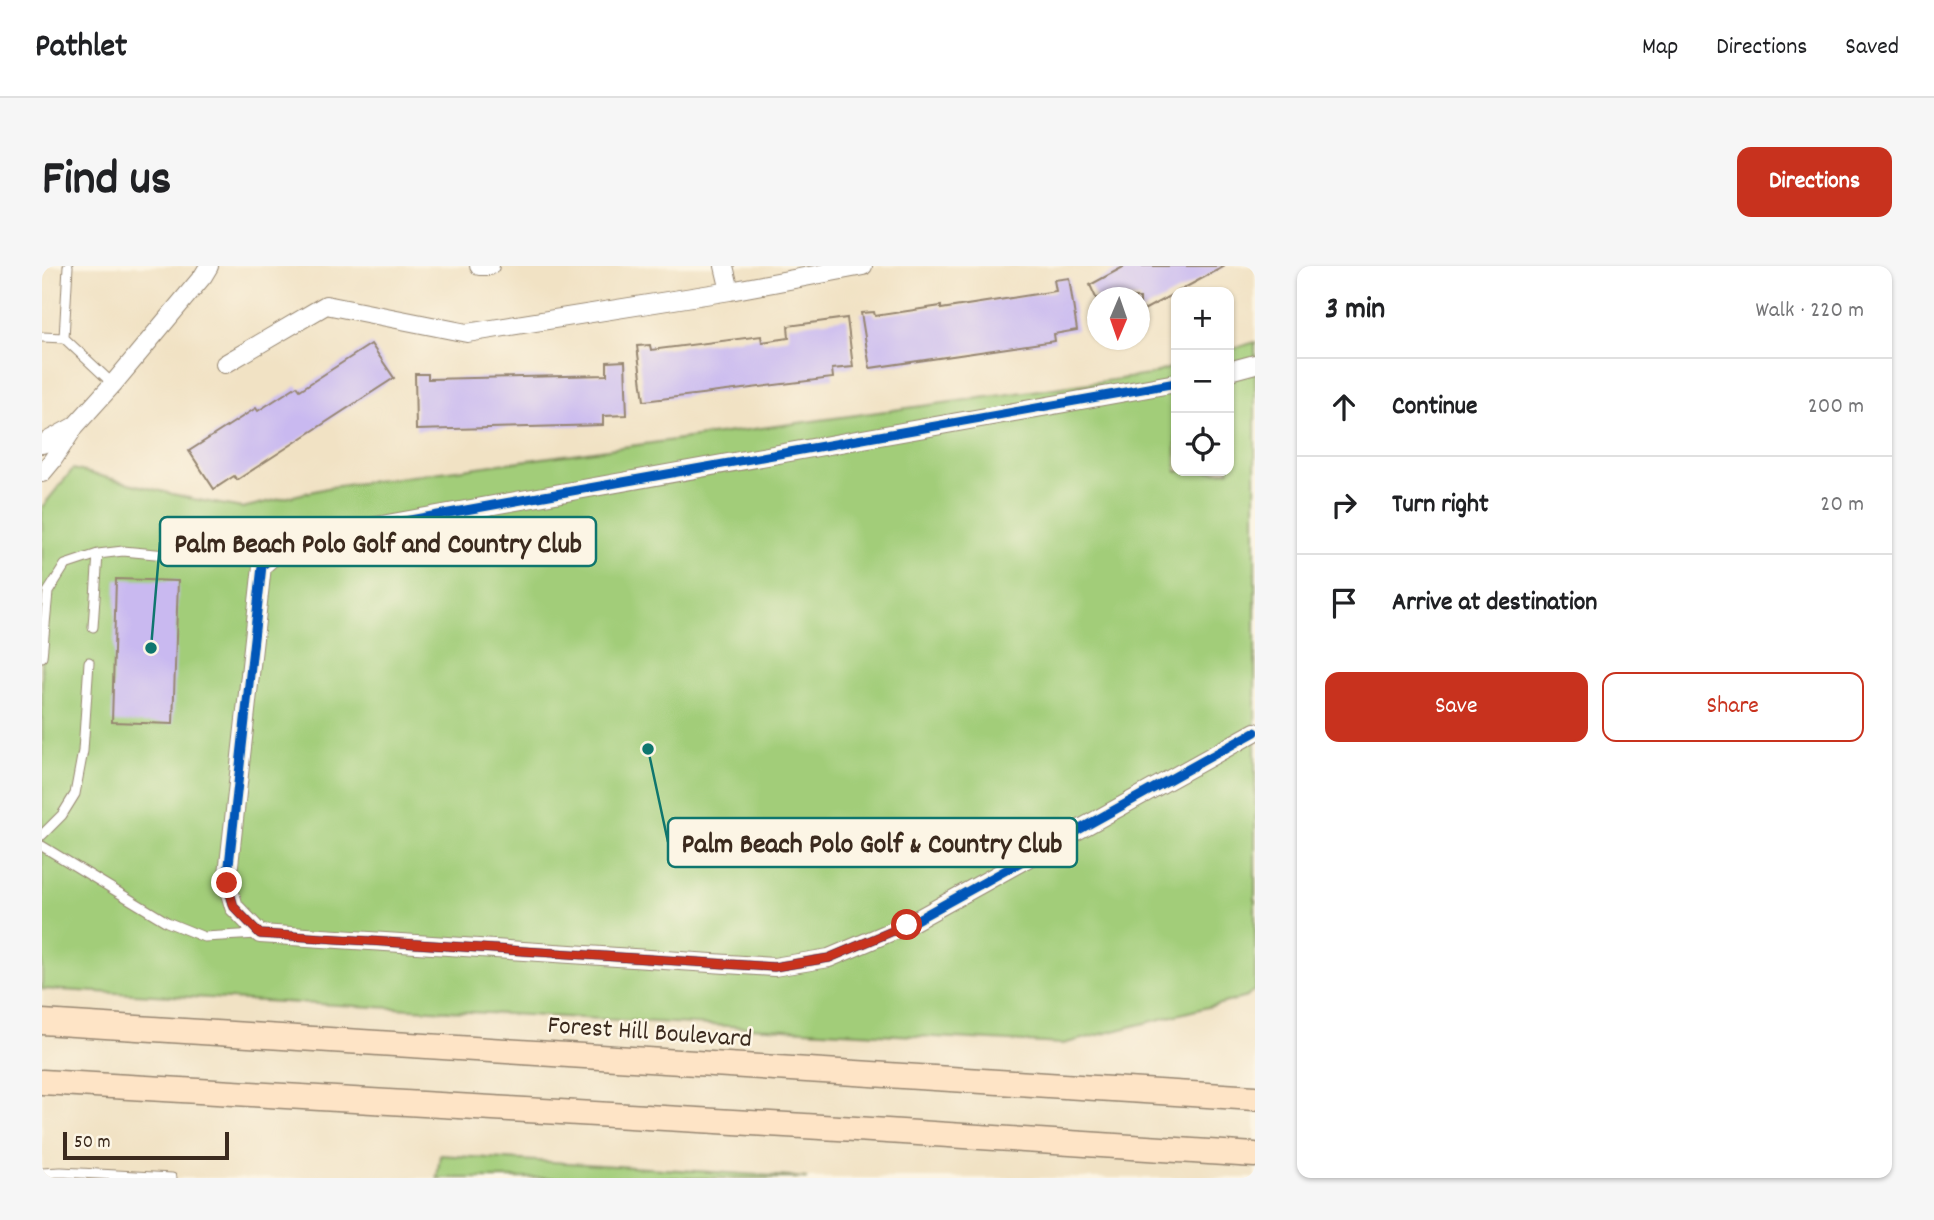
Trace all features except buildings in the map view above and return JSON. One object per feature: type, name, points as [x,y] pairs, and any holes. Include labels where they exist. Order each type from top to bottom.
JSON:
[{"type":"main road","name":"Forest Hill Boulevard","points":[[42,1022],[1255,1098]]},
{"type":"main road","points":[[42,1082],[910,1132],[1255,1155]]},
{"type":"street","points":[[42,472],[75,425],[113,384],[209,266]]},
{"type":"street","points":[[479,266],[490,266]]},
{"type":"street","points":[[724,266],[730,291]]},
{"type":"street","points":[[225,364],[326,305],[467,333],[730,291],[863,266]]},
{"type":"street","points":[[1234,369],[1255,364]]},
{"type":"street","points":[[1171,384],[309,538],[283,547],[262,566],[227,883],[234,907],[260,934],[774,967],[829,958],[907,925],[1255,732]]},
{"type":"street","points":[[42,444],[75,425]]},
{"type":"lane","points":[[64,338],[68,266]]},
{"type":"lane","points":[[42,337],[64,338],[113,384]]},
{"type":"lane","points":[[42,657],[48,592],[65,565],[98,554],[123,551],[166,555]]},
{"type":"lane","points":[[93,627],[98,554]]},
{"type":"lane","points":[[42,835],[62,816],[75,794],[83,751],[89,662]]},
{"type":"lane","points":[[42,846],[167,922],[204,937],[260,934]]},
{"type":"lane","points":[[42,1173],[172,1178]]},
{"type":"green space","points":[[1255,342],[1255,989],[1247,997],[1063,1044],[42,989],[42,507],[73,469],[193,499],[242,508],[331,487],[1149,375],[1171,368],[1171,476],[1234,476],[1234,348]]},
{"type":"green space","points":[[440,1155],[807,1178],[437,1178]]},
{"type":"cycle path","points":[[1171,384],[309,538],[283,547],[262,566],[227,883],[234,907],[260,934],[774,967],[829,958],[907,925],[1255,732]]},
{"type":"place","name":"Palm Beach Polo Golf and Country Club","points":[[151,648]]},
{"type":"place","name":"Palm Beach Polo Golf & Country Club","points":[[648,749]]},
{"type":"route","points":[[227,883],[234,907],[260,934],[774,967],[829,958],[907,925]]}]
